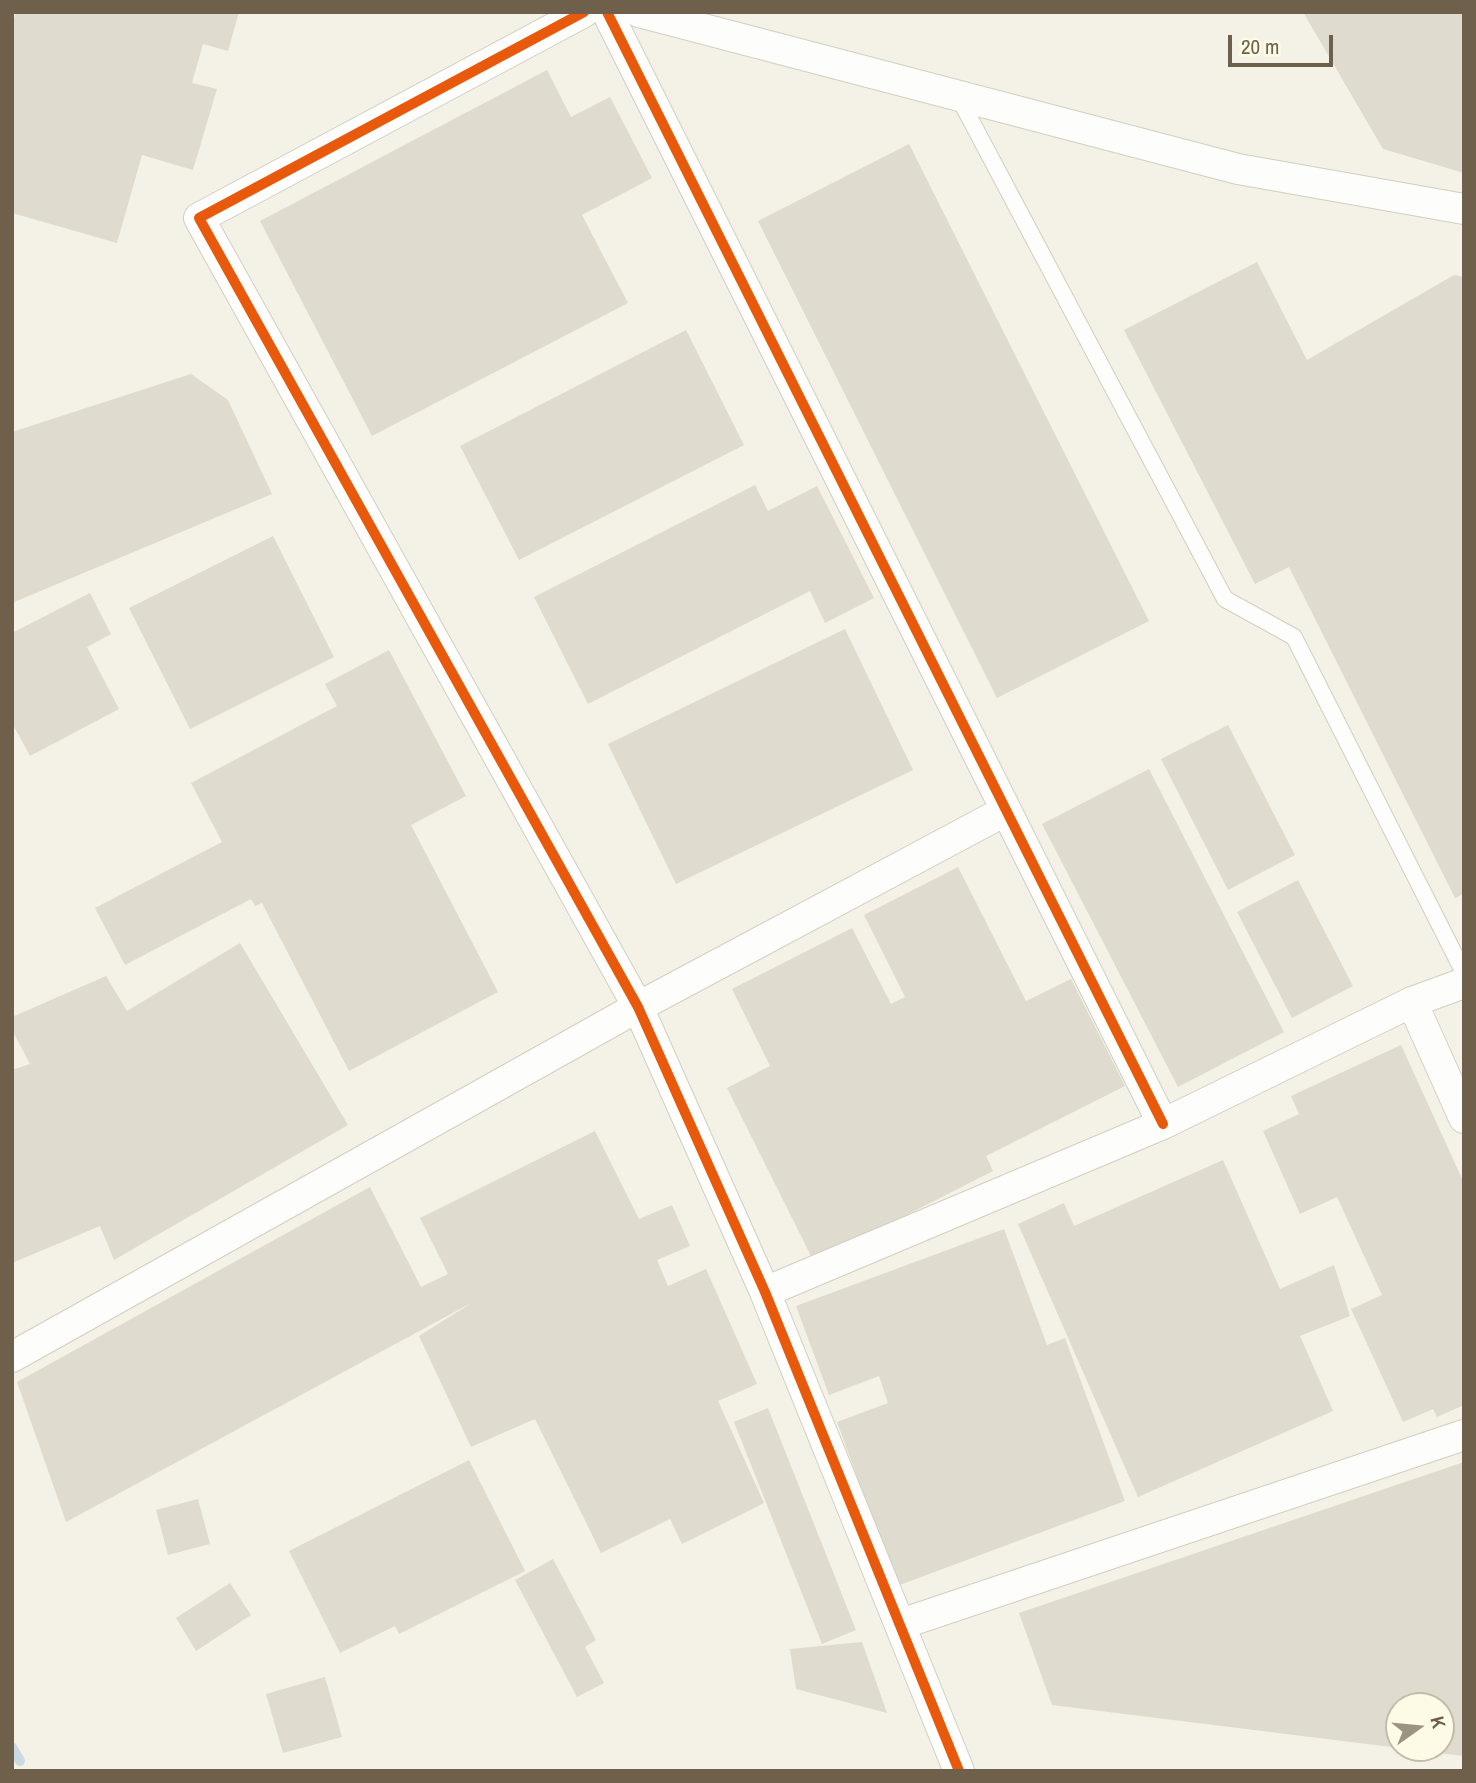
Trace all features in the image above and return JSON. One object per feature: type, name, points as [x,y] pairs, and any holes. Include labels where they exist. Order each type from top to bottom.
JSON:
[{"type":"street","points":[[583,12],[199,218],[638,1007],[765,1292],[959,1771]]},
{"type":"street","points":[[607,12],[1163,1124]]},
{"type":"street","points":[[639,12],[1238,169],[1464,209]]},
{"type":"street","points":[[12,1357],[638,1007],[1005,811]]},
{"type":"street","points":[[765,1292],[1163,1124],[1412,1002],[1464,983]]},
{"type":"street","points":[[1412,1002],[1464,1118]]},
{"type":"street","points":[[901,1624],[1464,1434]]},
{"type":"lane","points":[[958,97],[1225,599],[1294,637],[1464,973]]},
{"type":"building","points":[[16,12],[239,12],[228,51],[203,44],[192,83],[217,89],[193,170],[142,155],[117,243],[12,213],[12,25]]},
{"type":"building","points":[[1303,12],[1464,12],[1464,173],[1383,149]]},
{"type":"building","points":[[547,70],[571,117],[610,97],[652,178],[582,215],[628,303],[372,436],[260,221]]},
{"type":"building","points":[[909,144],[1149,621],[997,698],[758,221]]},
{"type":"building","points":[[1257,262],[1307,360],[1454,275],[1464,277],[1464,894],[1455,898],[1289,567],[1255,584],[1124,330]]},
{"type":"building","points":[[686,330],[744,445],[519,560],[460,446]]},
{"type":"building","points":[[191,374],[228,400],[272,494],[12,603],[12,432]]},
{"type":"building","points":[[755,485],[768,511],[817,486],[874,598],[825,623],[810,591],[588,704],[534,597]]},
{"type":"building","points":[[273,536],[334,657],[190,729],[129,608]]},
{"type":"building","points":[[90,593],[111,634],[87,647],[119,709],[30,756],[12,723],[12,633]]},
{"type":"building","points":[[845,629],[913,770],[676,884],[608,744]]},
{"type":"building","points":[[389,650],[466,796],[411,825],[498,992],[349,1071],[262,903],[255,906],[251,899],[125,965],[95,908],[222,842],[191,783],[337,706],[325,684]]},
{"type":"building","points":[[1228,725],[1295,855],[1228,890],[1161,759]]},
{"type":"building","points":[[1149,769],[1284,1032],[1178,1087],[1042,824]]},
{"type":"building","points":[[958,867],[1026,1001],[1071,979],[1125,1086],[986,1156],[993,1171],[814,1262],[727,1088],[770,1066],[732,989],[852,928],[891,1004],[905,997],[864,915]]},
{"type":"building","points":[[1298,880],[1353,986],[1292,1018],[1237,912]]},
{"type":"building","points":[[240,943],[348,1125],[114,1260],[100,1226],[12,1263],[12,1070],[30,1064],[12,1030],[12,1017],[106,976],[127,1011]]},
{"type":"building","points":[[1401,1045],[1464,1183],[1464,1405],[1437,1417],[1433,1409],[1403,1422],[1351,1309],[1382,1295],[1337,1197],[1300,1214],[1263,1131],[1299,1114],[1291,1096]]},
{"type":"building","points":[[595,1131],[639,1219],[672,1205],[690,1246],[657,1260],[668,1286],[706,1269],[757,1384],[718,1401],[764,1503],[682,1544],[670,1519],[601,1553],[535,1419],[471,1447],[419,1336],[473,1302],[66,1522],[17,1382],[370,1187],[421,1287],[448,1274],[420,1218]]},
{"type":"building","points":[[1223,1160],[1280,1289],[1334,1265],[1350,1316],[1300,1336],[1333,1411],[1138,1497],[1018,1224],[1064,1203],[1074,1226]]},
{"type":"building","points":[[1004,1229],[1047,1345],[1065,1338],[1125,1501],[897,1586],[837,1422],[888,1403],[879,1376],[829,1395],[796,1306]]},
{"type":"building","points":[[768,1408],[856,1630],[822,1644],[734,1422]]},
{"type":"building","points":[[469,1460],[525,1571],[399,1634],[395,1626],[340,1653],[289,1551]]},
{"type":"building","points":[[1464,1462],[1464,1756],[1455,1755],[1455,1692],[1385,1692],[1385,1746],[1052,1705],[1019,1613]]},
{"type":"building","points":[[198,1499],[210,1544],[168,1555],[156,1510]]},
{"type":"building","points":[[553,1559],[596,1640],[585,1647],[604,1683],[577,1697],[515,1580]]},
{"type":"building","points":[[230,1583],[251,1615],[196,1651],[176,1618]]},
{"type":"building","points":[[862,1642],[887,1713],[796,1689],[790,1649]]},
{"type":"building","points":[[325,1677],[342,1737],[283,1753],[266,1694]]},
{"type":"waterway","points":[[12,1747],[20,1761]]},
{"type":"cycle path","points":[[584,12],[199,218],[638,1007],[765,1292],[959,1771]]},
{"type":"cycle path","points":[[607,12],[1163,1124]]}]
